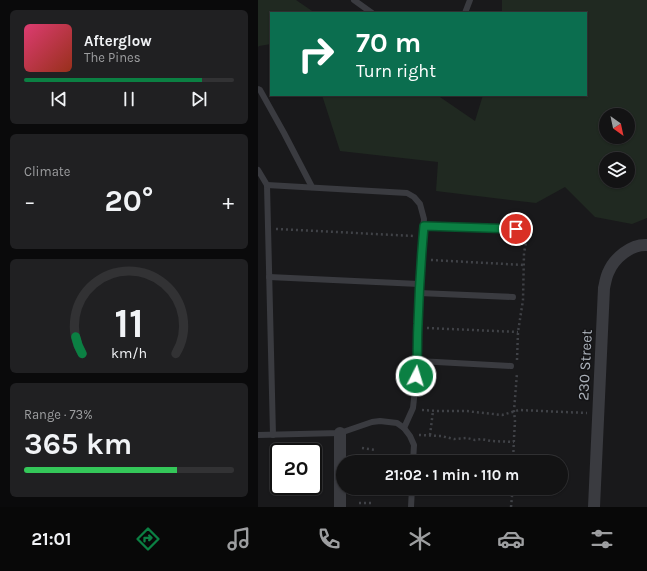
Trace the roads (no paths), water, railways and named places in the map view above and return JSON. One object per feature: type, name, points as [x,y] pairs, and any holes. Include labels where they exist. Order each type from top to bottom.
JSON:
[{"type":"street","name":"230 Street","points":[[594,507],[604,288],[608,273],[618,258],[630,249],[646,245]]},
{"type":"street","points":[[340,433],[340,507]]},
{"type":"lane","points":[[354,0],[371,12]]},
{"type":"lane","points":[[466,12],[470,0]]},
{"type":"lane","points":[[258,89],[260,90],[284,133],[312,187]]},
{"type":"lane","points":[[258,170],[267,185],[273,435]]},
{"type":"lane","points":[[267,185],[407,193],[414,197],[420,204],[424,219],[424,226],[417,327],[418,361],[413,408],[404,428]]},
{"type":"lane","points":[[424,226],[516,229]]},
{"type":"lane","points":[[269,277],[419,284]]},
{"type":"lane","points":[[419,293],[513,297]]},
{"type":"lane","points":[[418,361],[514,365]]},
{"type":"lane","points":[[258,435],[340,433],[380,421],[397,424],[404,428],[414,444],[413,455]]},
{"type":"lane","points":[[411,507],[412,495]]}]
